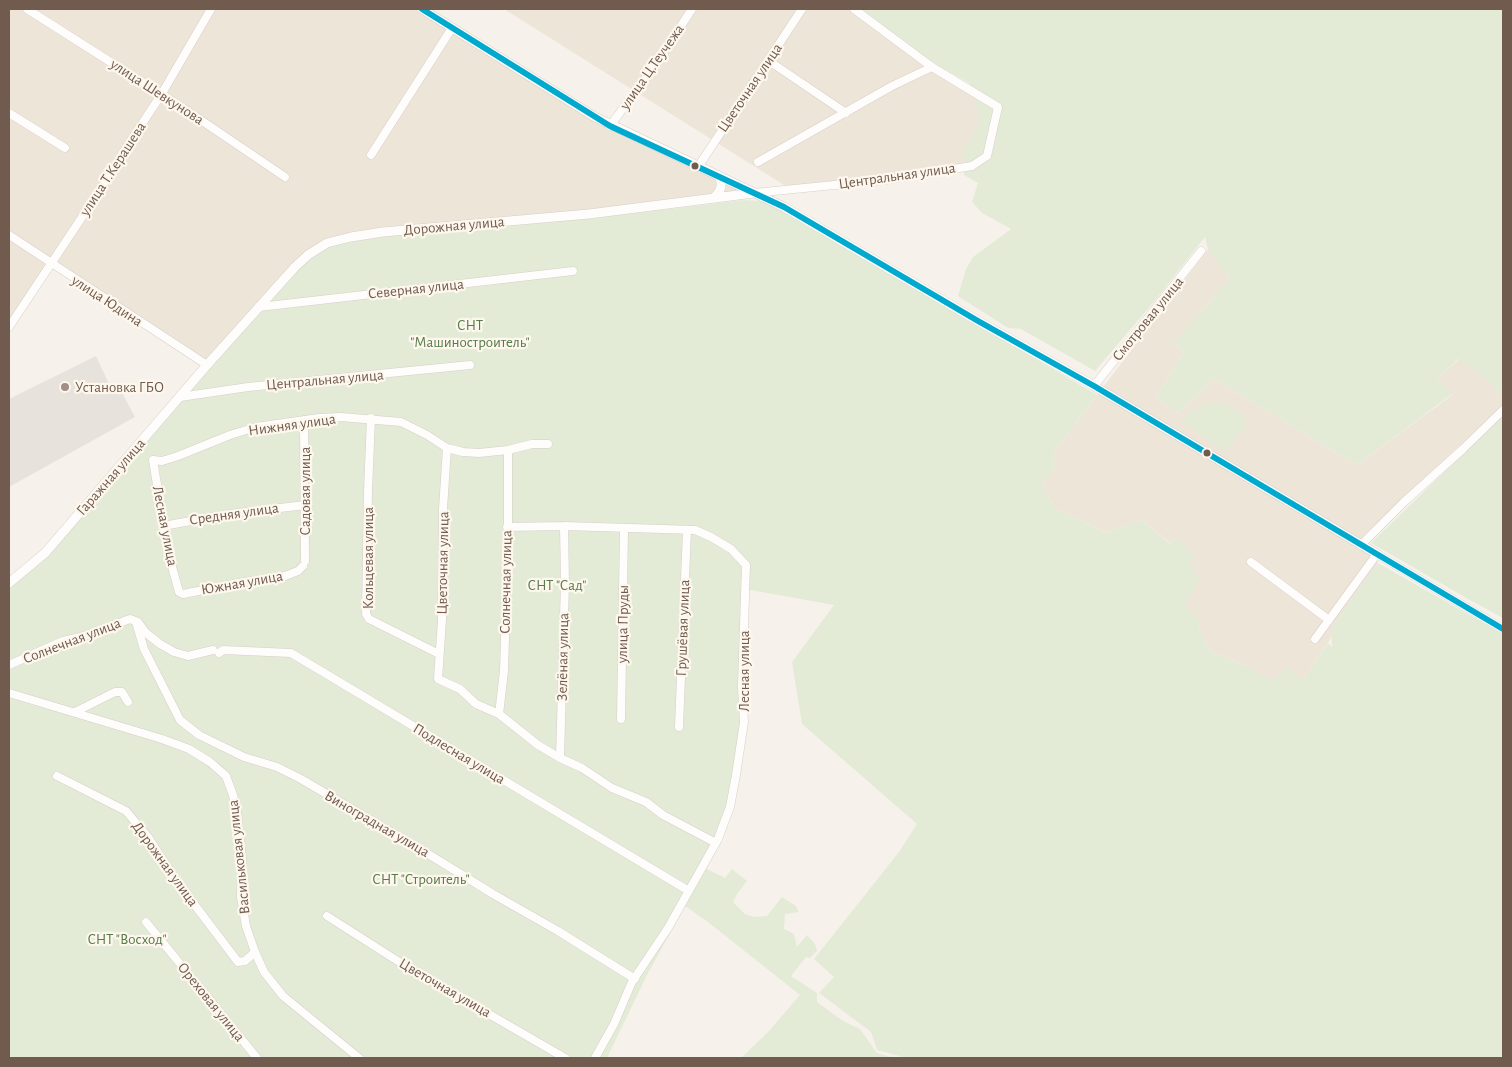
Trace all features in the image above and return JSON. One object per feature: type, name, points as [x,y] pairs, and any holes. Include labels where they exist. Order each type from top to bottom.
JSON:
[{"type":"street","name":"улица Шевкунова","points":[[27,9],[183,108],[285,177]]},
{"type":"street","name":"улица Т.Керашева","points":[[9,327],[110,176],[122,154],[161,95],[210,9]]},
{"type":"street","points":[[422,9],[610,126],[784,207],[978,321],[1094,386],[1503,629]]},
{"type":"street","name":"Цветочная улица","points":[[698,167],[802,9]]},
{"type":"street","points":[[758,162],[892,86],[932,67],[854,9]]},
{"type":"street","name":"улица Ц.Теучежа","points":[[610,126],[658,61],[689,10]]},
{"type":"street","points":[[371,155],[452,28]]},
{"type":"street","points":[[768,61],[846,113]]},
{"type":"street","name":"Центральная улица","points":[[754,193],[885,180],[972,166],[987,156],[998,107],[932,67]]},
{"type":"street","points":[[9,113],[65,148]]},
{"type":"street","points":[[714,198],[721,187],[719,176]]},
{"type":"street","name":"Дорожная улица","points":[[207,366],[308,255],[334,240],[383,232],[589,214],[754,193]]},
{"type":"street","name":"улица Юдина","points":[[9,236],[207,366]]},
{"type":"street","name":"Смотровая улица","points":[[1094,386],[1202,251]]},
{"type":"street","name":"Северная улица","points":[[259,307],[573,271]]},
{"type":"street","name":"Центральная улица","points":[[180,397],[267,385],[470,365]]},
{"type":"street","name":"Гаражная улица","points":[[9,583],[45,553],[207,366]]},
{"type":"street","points":[[1361,545],[1404,502],[1502,411]]},
{"type":"street","name":"Нижняя улица","points":[[152,460],[162,460],[178,456],[230,435],[256,427],[341,417],[401,422],[447,448],[479,453],[508,450],[532,444],[548,444]]},
{"type":"street","name":"Кольцевая улица","points":[[371,418],[366,614],[369,619],[440,654]]},
{"type":"street","name":"Садовая улица","points":[[304,420],[304,564]]},
{"type":"street","name":"Цветочная улица","points":[[447,448],[438,679],[460,690],[476,704],[499,714]]},
{"type":"street","name":"Солнечная улица","points":[[499,714],[504,671],[509,478],[508,450]]},
{"type":"street","name":"Лесная улица","points":[[152,460],[168,552],[179,592]]},
{"type":"street","name":"Средняя улица","points":[[163,526],[230,514],[305,505]]},
{"type":"street","points":[[507,527],[564,526],[687,530]]},
{"type":"street","name":"Зелёная улица","points":[[560,758],[565,582],[564,526]]},
{"type":"street","name":"улица Пруды","points":[[621,719],[624,528]]},
{"type":"street","name":"Лесная улица","points":[[687,530],[695,530],[711,537],[731,549],[746,565],[742,687],[744,722],[730,807],[716,843]]},
{"type":"street","name":"Грушёвая улица","points":[[679,726],[687,530]]},
{"type":"street","points":[[1315,639],[1377,554]]},
{"type":"street","points":[[1251,562],[1329,620]]},
{"type":"street","name":"Южная улица","points":[[179,592],[183,594],[285,576],[298,571],[304,564]]},
{"type":"street","name":"Солнечная улица","points":[[9,665],[63,641],[81,637],[130,619],[136,622],[160,644],[174,652],[188,656],[216,651]]},
{"type":"street","name":"Солнечная улица","points":[[136,622],[144,649],[180,720],[199,735],[244,757]]},
{"type":"street","name":"Подлесная улица","points":[[216,651],[291,653],[689,891]]},
{"type":"street","name":"Васильковая улица","points":[[9,692],[189,749],[210,762],[226,776],[234,795],[237,812],[242,860],[241,896],[246,926],[264,972],[283,996],[359,1058]]},
{"type":"street","points":[[75,712],[115,692],[122,692],[128,702]]},
{"type":"street","points":[[499,714],[538,745],[582,768],[612,788],[646,802],[662,815],[716,843],[668,928],[634,979],[596,1058]]},
{"type":"street","name":"Виноградная улица","points":[[244,757],[276,767],[300,779],[558,931],[634,979]]},
{"type":"street","name":"Дорожная улица","points":[[57,776],[126,810],[148,836],[175,879],[238,962],[245,961],[255,952]]},
{"type":"street","name":"Цветочная улица","points":[[327,916],[396,960],[565,1058]]},
{"type":"street","name":"Ореховая улица","points":[[146,922],[257,1058]]},
{"type":"shaded area","points":[[9,9],[422,9],[595,117],[754,193],[589,214],[207,365],[51,264],[9,327]]},
{"type":"shaded area","points":[[504,9],[854,9],[932,67],[998,107],[972,166],[792,190]]},
{"type":"shaded area","points":[[1208,249],[1230,278],[1174,343],[1184,352],[1156,398],[1179,413],[1213,378],[1357,465],[1452,395],[1437,379],[1459,359],[1484,375],[1503,396],[1503,405],[1360,539],[1378,563],[1358,598],[1302,681],[1275,682],[1239,663],[1210,652],[1199,628],[1201,622],[1184,606],[1189,566],[1178,538],[1171,544],[1141,519],[1106,533],[1054,508],[1042,485],[1055,467],[1053,453]]},
{"type":"shaded area","points":[[96,356],[110,386],[119,387],[135,417],[9,487],[9,399]]},
{"type":"green space","points":[[853,9],[1503,9],[1503,396],[1483,375],[1458,359],[1437,379],[1452,394],[1357,465],[1213,378],[1179,413],[1156,398],[1184,352],[1174,343],[1230,278],[1208,249],[1205,237],[1157,298],[1095,371],[1021,329],[1008,328],[958,296],[966,269],[973,257],[1011,229],[982,213],[972,202],[978,183],[964,175],[963,152],[979,124],[977,106],[969,83],[933,63]]},
{"type":"green space","points":[[743,200],[761,201],[783,211],[1097,395],[1053,453],[1055,467],[1042,485],[1054,508],[1106,533],[1141,519],[1170,544],[1178,538],[1193,554],[1190,566],[1201,578],[1185,606],[1201,622],[1199,628],[1210,652],[1239,663],[1274,681],[1287,666],[1302,681],[1328,643],[1332,647],[1331,628],[1378,563],[1503,634],[1503,1058],[907,1058],[877,1050],[871,1032],[819,993],[834,977],[814,959],[899,852],[917,824],[802,724],[792,662],[834,605],[745,589],[744,722],[736,775],[718,839],[632,982],[595,1058],[9,1058],[9,583],[45,553],[295,267],[334,240],[629,209],[628,214]]},
{"type":"green space","points":[[1214,402],[1238,411],[1245,418],[1246,425],[1226,451],[1183,422],[1189,413],[1200,405]]},
{"type":"green space","points":[[1503,415],[1503,618],[1371,543]]},
{"type":"green space","points":[[705,868],[725,878],[732,869],[747,881],[733,902],[745,914],[754,917],[767,916],[782,897],[796,906],[799,912],[785,914],[784,929],[794,934],[797,947],[807,935],[815,944],[817,951],[810,958],[806,957],[791,976],[817,993],[817,1002],[843,1021],[860,1029],[877,1053],[894,1058],[741,1058],[768,1032],[800,995],[685,906],[647,975],[607,1058],[597,1058],[634,983]]},
{"type":"transit line","points":[[422,9],[610,126],[784,207],[978,321],[1094,386],[1503,629]]},
{"type":"place","name":"Установка ГБО","points":[[65,387]]},
{"type":"park label","name":"СНТ \"Машиностроитель\"","points":[[470,334]]},
{"type":"park label","name":"СНТ \"Сад\"","points":[[557,585]]},
{"type":"park label","name":"СНТ \"Строитель\"","points":[[421,879]]},
{"type":"park label","name":"СНТ \"Восход\"","points":[[127,939]]}]
